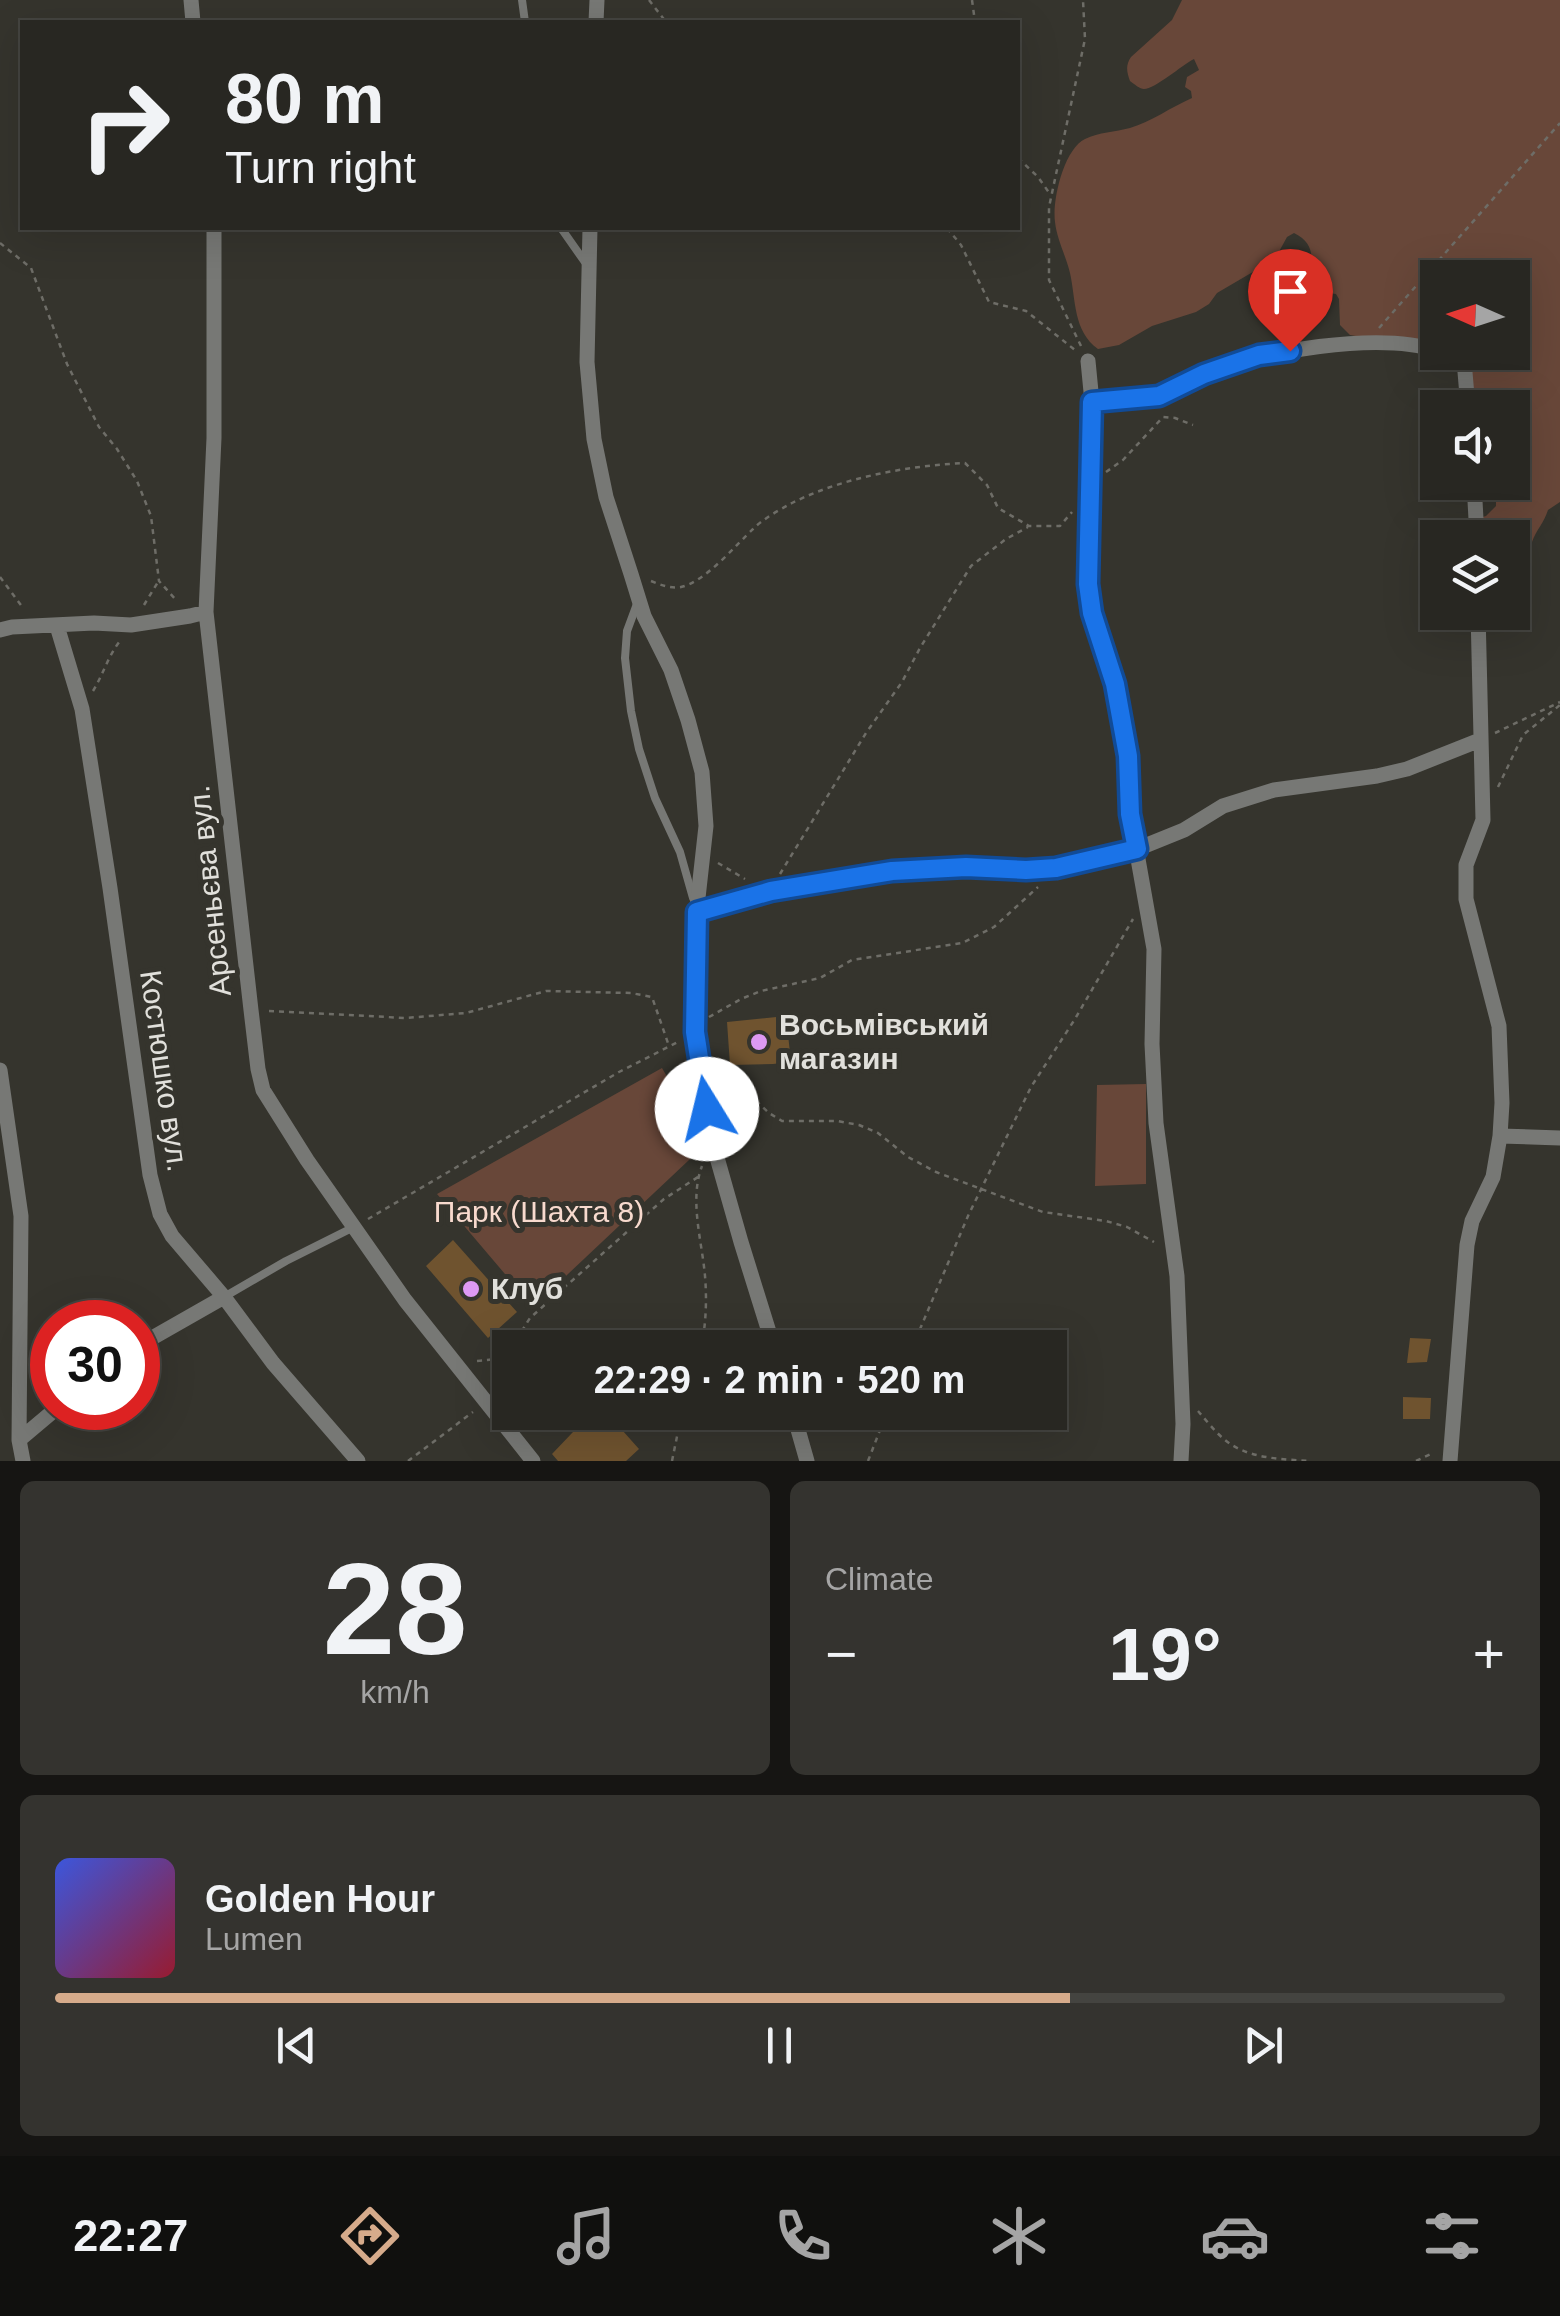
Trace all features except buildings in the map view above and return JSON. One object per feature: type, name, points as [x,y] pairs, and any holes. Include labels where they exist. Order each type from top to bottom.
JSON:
[{"type":"street","name":"Арсеньєва вул.","points":[[214,230],[214,438],[198,614],[263,1090],[405,1300],[533,1461]]},
{"type":"street","points":[[590,230],[587,362],[594,439],[606,497],[639,600],[670,670],[702,772],[706,826],[697,912],[695,1029],[714,1147],[768,1330]]},
{"type":"street","points":[[1092,402],[1159,396],[1204,374],[1259,355],[1366,343],[1420,345]]},
{"type":"street","points":[[1088,361],[1092,402],[1088,584],[1125,738],[1130,814],[1154,950],[1152,1044],[1156,1123],[1177,1276],[1181,1461]]},
{"type":"street","points":[[0,630],[94,623],[132,625],[198,614]]},
{"type":"street","name":"Костюшко вул.","points":[[57,626],[82,710],[150,1175],[160,1214],[172,1236],[224,1297],[273,1364],[358,1461]]},
{"type":"street","points":[[1450,1461],[1467,1245],[1472,1221],[1493,1177],[1502,1103],[1498,1026],[1466,899],[1466,865],[1482,820],[1478,630]]},
{"type":"street","points":[[697,912],[771,891],[892,871],[1056,868],[1137,849],[1184,830],[1224,806],[1274,790],[1377,776],[1480,740]]},
{"type":"street","points":[[0,1070],[21,1216],[19,1440],[24,1461]]},
{"type":"street","points":[[1500,1136],[1560,1138]]},
{"type":"street","points":[[160,1333],[224,1297]]},
{"type":"street","points":[[19,1440],[31,1430]]},
{"type":"street","points":[[798,1430],[807,1461]]},
{"type":"lane","points":[[562,230],[590,268]]},
{"type":"lane","points":[[639,600],[627,631],[625,658],[631,712],[655,798],[680,852],[697,912]]},
{"type":"lane","points":[[224,1297],[354,1227]]},
{"type":"path","points":[[648,0],[664,20]]},
{"type":"path","points":[[1084,0],[1085,39],[1048,206],[1050,280],[1088,361]]},
{"type":"path","points":[[1366,343],[1560,123]]},
{"type":"path","points":[[1020,160],[1051,195]]},
{"type":"path","points":[[948,230],[960,245],[989,302],[1026,311],[1088,361]]},
{"type":"path","points":[[0,243],[31,268],[67,364],[100,427],[137,481],[151,516],[159,582],[113,650],[82,710]]},
{"type":"path","points":[[704,850],[722,866],[771,891],[971,566],[1006,538],[1029,526],[1060,526],[1090,485],[1123,460],[1163,417],[1193,425]]},
{"type":"path","points":[[631,574],[666,586],[684,587],[728,556],[756,526],[790,504],[869,476],[938,464],[965,463],[987,485],[998,508],[1029,526]]},
{"type":"path","points":[[0,576],[36,626]]},
{"type":"path","points":[[159,582],[198,614]]},
{"type":"path","points":[[1480,740],[1560,704]]},
{"type":"path","points":[[1499,786],[1523,736],[1560,704]]},
{"type":"path","points":[[354,1227],[669,1046],[741,999],[820,978],[852,960],[962,944],[994,927],[1056,868]]},
{"type":"path","points":[[920,1330],[1031,1087],[1146,898]]},
{"type":"path","points":[[251,1010],[406,1018],[466,1014],[546,991],[631,992],[652,997],[669,1046]]},
{"type":"path","points":[[703,1085],[728,1086],[752,1097],[782,1120],[859,1124],[878,1132],[908,1157],[936,1172],[1043,1212],[1126,1227],[1174,1253]]},
{"type":"path","points":[[704,1330],[706,1276],[699,1235],[698,1176],[714,1147]]},
{"type":"path","points":[[522,1330],[530,1318],[664,1200],[698,1176]]},
{"type":"path","points":[[455,1363],[492,1360]]},
{"type":"path","points":[[1181,1392],[1226,1441],[1248,1453],[1309,1461]]},
{"type":"path","points":[[408,1461],[486,1402]]},
{"type":"path","points":[[672,1461],[678,1430]]},
{"type":"path","points":[[868,1461],[879,1430]]},
{"type":"green space","points":[[1182,0],[1560,0],[1560,502],[1548,510],[1530,548],[1530,520],[1472,520],[1486,516],[1496,506],[1496,500],[1530,500],[1530,390],[1462,390],[1461,370],[1530,370],[1530,260],[1420,260],[1420,341],[1361,337],[1350,335],[1340,325],[1339,299],[1336,294],[1321,292],[1308,245],[1294,233],[1287,237],[1275,259],[1217,293],[1196,312],[1152,326],[1119,345],[1098,349],[1090,342],[1077,314],[1055,222],[1061,176],[1071,153],[1085,139],[1138,125],[1192,98],[1185,87],[1187,77],[1199,70],[1194,59],[1144,89],[1130,81],[1127,69],[1131,57],[1172,20]]},
{"type":"green space","name":"Парк (Шахта 8)","points":[[662,1068],[706,1144],[533,1307],[437,1194]]},
{"type":"green space","points":[[1146,1084],[1146,1184],[1095,1186],[1097,1085]]},
{"type":"place","name":"Восьмівський магазин","points":[[759,1042]]},
{"type":"place","name":"Клуб","points":[[471,1289]]},
{"type":"route","points":[[707,1109],[695,1032],[697,912],[771,891],[892,871],[1056,868],[1137,849],[1130,814],[1128,756],[1115,684],[1092,613],[1088,584],[1092,402],[1159,396],[1204,374],[1259,355],[1290,351]]}]
